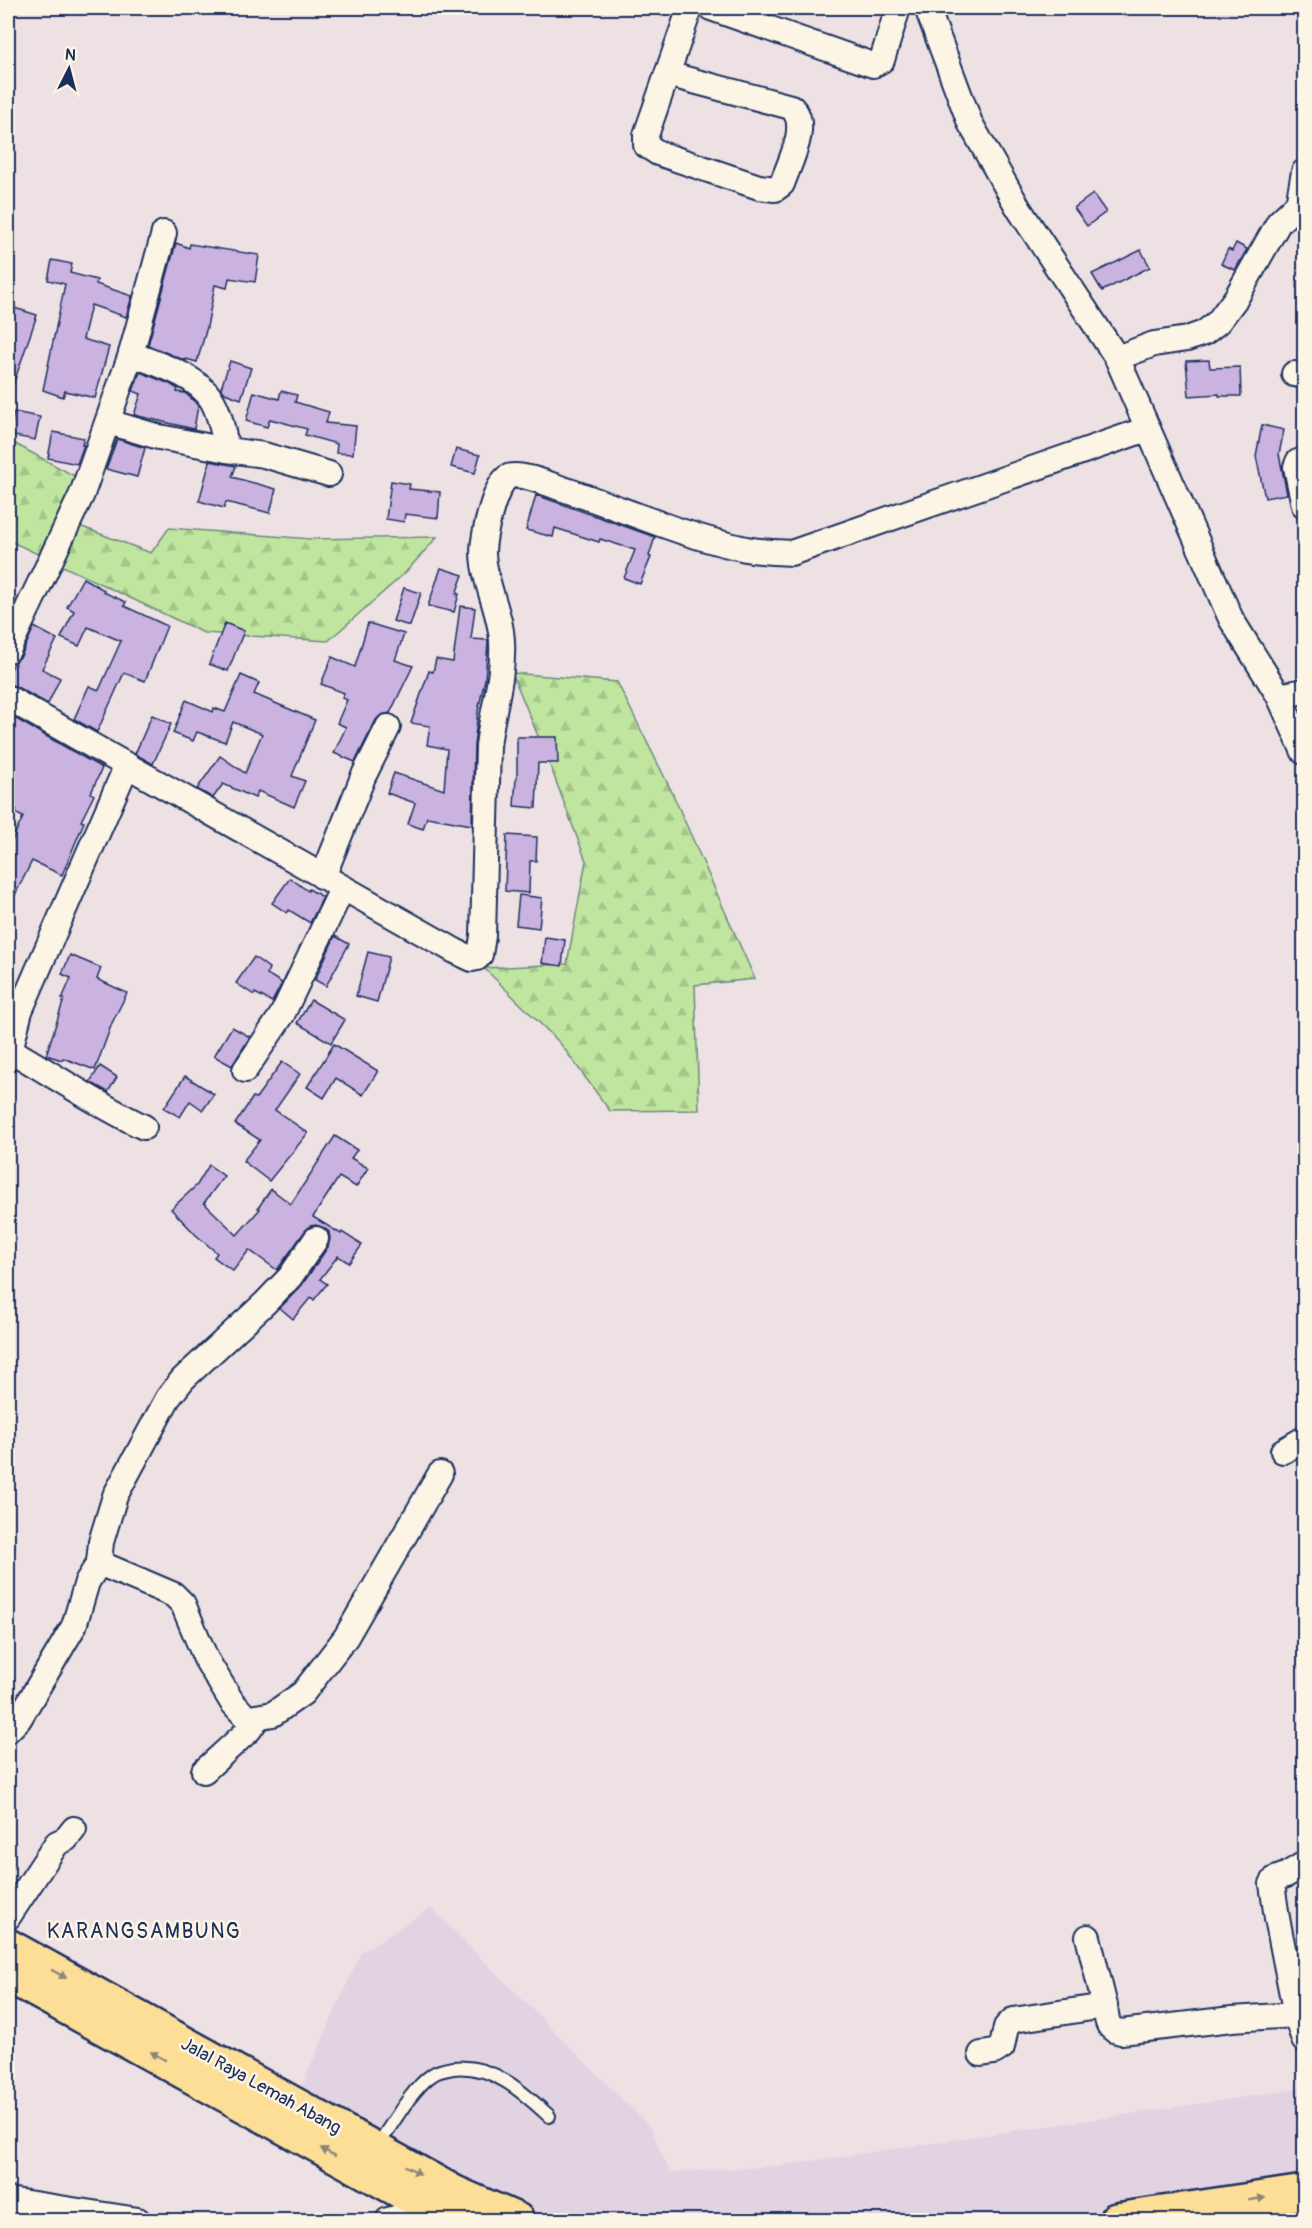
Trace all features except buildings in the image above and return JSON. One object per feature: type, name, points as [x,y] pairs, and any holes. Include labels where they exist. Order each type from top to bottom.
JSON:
[{"type":"highway","name":"Jalal Raya Lemah Abang","points":[[8,1946],[455,2193],[517,2220]]},
{"type":"highway","name":"Jalal Raya Lemah Abang","points":[[8,1975],[453,2220]]},
{"type":"highway","points":[[1116,2220],[1305,2192]]},
{"type":"street","points":[[667,74],[791,107],[796,111],[799,116],[800,131],[782,184],[775,189],[768,190],[658,153],[646,145],[646,135],[667,74],[690,8]]},
{"type":"street","points":[[711,8],[873,65],[882,60],[898,8]]},
{"type":"street","points":[[927,8],[970,123],[1018,208],[1117,358],[1146,429],[1231,619],[1279,696],[1305,752]]},
{"type":"street","points":[[1117,358],[1154,344],[1187,339],[1204,333],[1218,322],[1236,298],[1279,222],[1301,204],[1305,172]]},
{"type":"street","points":[[8,651],[82,494],[131,354],[164,233]]},
{"type":"street","points":[[131,354],[172,370],[196,383],[212,400],[220,417],[227,450]]},
{"type":"street","points":[[108,422],[159,437],[264,455],[329,474]]},
{"type":"street","points":[[8,698],[455,951],[472,959],[477,958],[480,955],[483,936],[488,746],[491,719],[498,699],[501,678],[502,642],[498,612],[483,554],[487,525],[500,485],[506,478],[514,475],[548,484],[709,540],[749,550],[791,553],[1146,429]]},
{"type":"street","points":[[1305,460],[1298,462],[1296,467],[1305,505]]},
{"type":"street","points":[[1279,696],[1305,691]]},
{"type":"street","points":[[245,1070],[282,1015],[333,883],[363,777],[388,727]]},
{"type":"street","points":[[127,765],[14,1009],[9,1054],[75,1087],[109,1110],[144,1128]]},
{"type":"street","points":[[8,1730],[19,1719],[74,1626],[87,1582],[99,1563],[102,1542],[116,1496],[168,1398],[183,1379],[290,1277],[316,1239]]},
{"type":"street","points":[[1283,1451],[1305,1439]]},
{"type":"street","points":[[99,1563],[174,1595],[183,1604],[206,1659],[232,1702],[244,1715],[258,1717],[273,1714],[303,1694],[346,1637],[440,1474]]},
{"type":"street","points":[[204,1772],[249,1730],[258,1717]]},
{"type":"street","points":[[8,1917],[57,1843],[66,1839],[74,1829]]},
{"type":"street","points":[[1305,1864],[1275,1879],[1272,1884],[1277,1918],[1305,2040]]},
{"type":"street","points":[[1088,1938],[1108,2026],[1113,2031],[1300,2014]]},
{"type":"street","points":[[981,2054],[994,2052],[1002,2047],[1006,2027],[1013,2020],[1105,2006]]},
{"type":"street","points":[[8,2200],[138,2220]]},
{"type":"street","points":[[388,2220],[399,2217],[418,2202]]},
{"type":"lane","points":[[375,2149],[420,2086],[433,2074],[450,2068],[468,2067],[487,2072],[512,2084],[549,2116]]},
{"type":"shaded area","points":[[431,1908],[650,2127],[670,2172],[778,2166],[1304,2088],[1304,2220],[458,2220],[300,2090],[361,1952]]},
{"type":"green space","points":[[8,440],[82,480],[69,522],[151,553],[169,528],[311,539],[437,537],[405,573],[328,641],[204,633],[8,540]]},
{"type":"green space","points":[[512,673],[617,682],[670,788],[755,979],[695,985],[699,1110],[610,1111],[560,1043],[484,968],[567,964],[586,861]]},
{"type":"district","name":"KARANGSAMBUNG","points":[[144,1931]]}]
